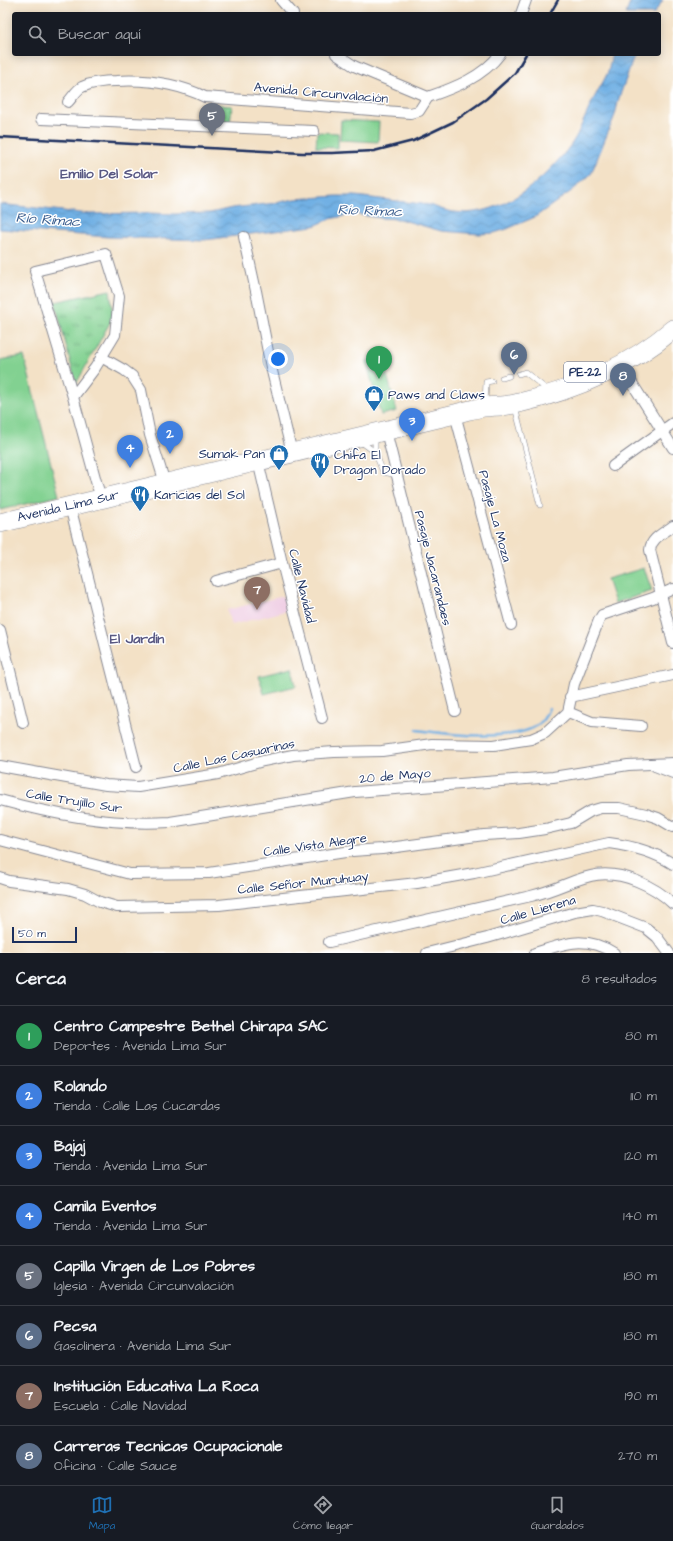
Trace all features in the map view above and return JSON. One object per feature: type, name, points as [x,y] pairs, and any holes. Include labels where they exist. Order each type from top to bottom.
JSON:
[{"type":"highway","name":"Avenida Lima Sur","points":[[485,407],[511,396],[545,388],[574,378],[631,349],[654,333],[673,316]]},
{"type":"highway","name":"Avenida Lima Sur","points":[[0,523],[485,407],[514,404],[564,390],[620,364],[647,349],[673,329]]},
{"type":"street","points":[[281,0],[291,12]]},
{"type":"street","points":[[522,12],[526,0]]},
{"type":"street","name":"Avenida Circunvalación","points":[[339,56],[354,66],[428,97]]},
{"type":"street","name":"Avenida Circunvalación","points":[[68,102],[81,87],[97,82],[138,79],[188,89],[205,97],[410,113],[419,111],[428,97],[460,85],[493,64],[499,56]]},
{"type":"street","points":[[41,119],[314,132]]},
{"type":"street","points":[[244,237],[271,367],[292,453]]},
{"type":"street","points":[[73,397],[102,357],[115,335],[119,296],[106,254],[35,271],[102,498]]},
{"type":"street","points":[[102,357],[132,376],[141,390],[150,435],[165,483]]},
{"type":"street","points":[[620,364],[673,448]]},
{"type":"street","name":"Pasaje La Moza","points":[[455,414],[511,625]]},
{"type":"street","points":[[613,466],[673,423]]},
{"type":"street","name":"Pasaje Jacarandaes","points":[[381,432],[397,475],[455,711]]},
{"type":"street","name":"Calle Navidad","points":[[258,461],[282,563],[322,718]]},
{"type":"street","points":[[70,506],[136,767]]},
{"type":"street","points":[[673,526],[654,540],[650,547],[650,554],[673,644]]},
{"type":"street","points":[[216,582],[282,563]]},
{"type":"street","points":[[641,726],[592,722],[568,712],[570,697],[580,666],[602,615],[673,589]]},
{"type":"street","points":[[0,630],[23,723]]},
{"type":"street","points":[[570,697],[673,675]]},
{"type":"street","name":"Calle Las Casuarinas","points":[[0,766],[106,785],[138,787],[218,774],[262,761],[293,755],[382,751],[432,744],[494,745],[532,739],[545,733],[568,712]]},
{"type":"street","points":[[650,763],[673,773]]},
{"type":"street","name":"20 de Mayo","points":[[143,824],[170,822],[355,792],[553,777],[628,765],[673,763]]},
{"type":"street","name":"Calle Trujillo Sur","points":[[0,800],[91,819],[143,824]]},
{"type":"street","name":"Calle Vista Alegre","points":[[0,840],[130,874],[209,873],[352,851],[382,849],[484,835],[545,830],[571,823],[596,809],[619,808],[633,810],[654,816],[673,827]]},
{"type":"street","name":"Calle Señor Muruhuay","points":[[0,878],[9,881],[68,889],[85,894],[100,902],[116,907],[219,904],[417,883],[474,873],[609,843],[646,850],[673,864]]},
{"type":"street","points":[[329,942],[550,892],[581,878],[592,875],[608,874],[623,876],[651,886],[673,904]]},
{"type":"street","name":"Calle Lierena","points":[[427,953],[487,938],[575,912],[593,909],[646,928],[657,937],[669,953]]},
{"type":"street","points":[[535,953],[575,942],[597,944],[614,953]]},
{"type":"lane","points":[[519,374],[525,372],[545,388]]},
{"type":"lane","points":[[502,378],[509,376]]},
{"type":"lane","points":[[485,407],[486,382],[492,381]]},
{"type":"lane","points":[[514,404],[540,505]]},
{"type":"lane","points":[[375,452],[381,432]]},
{"type":"lane","points":[[357,437],[375,452],[383,472],[397,475]]},
{"type":"shaded area","points":[[283,596],[286,611],[231,625],[227,610]]},
{"type":"green space","points":[[209,104],[232,106],[230,123],[208,122]]},
{"type":"green space","points":[[341,120],[379,122],[378,142],[340,140]]},
{"type":"green space","points":[[317,132],[338,133],[338,148],[316,147]]},
{"type":"green space","points":[[110,290],[113,317],[76,384],[55,302]]},
{"type":"green space","points":[[24,356],[59,496],[0,510],[0,360]]},
{"type":"green space","points":[[382,357],[397,411],[381,415],[366,361]]},
{"type":"green space","points":[[644,568],[652,591],[615,603],[607,579]]},
{"type":"green space","points":[[292,668],[296,686],[264,694],[259,676]]},
{"type":"water","points":[[631,0],[663,0],[655,12],[627,12]]},
{"type":"water","name":"Río Rímac","points":[[612,56],[634,56],[619,98],[615,115],[591,174],[573,190],[535,217],[494,233],[480,234],[441,231],[399,219],[354,214],[330,219],[314,226],[204,240],[108,237],[0,229],[0,204],[90,214],[174,214],[210,213],[232,208],[295,199],[355,196],[431,205],[448,211],[465,213],[482,211],[499,206],[514,198],[529,188],[555,164],[577,135],[609,70]]},
{"type":"waterway","points":[[417,730],[480,736],[514,734],[528,730],[539,724],[549,708]]},
{"type":"railway","points":[[551,12],[558,0]]},
{"type":"railway","points":[[0,137],[302,153],[374,151],[413,141],[453,122],[486,99],[515,73],[525,56]]},
{"type":"place","name":"Capilla Virgen de Los Pobres","points":[[212,136]]},
{"type":"place","name":"Pecsa","points":[[514,375]]},
{"type":"place","name":"Centro Campestre Bethel Chirapa SAC","points":[[379,379]]},
{"type":"place","name":"Carreras Tecnicas Ocupacionale","points":[[623,396]]},
{"type":"place","name":"Paws and Claws","points":[[374,412]]},
{"type":"place","name":"Bajaj","points":[[412,441]]},
{"type":"place","name":"Rolando","points":[[170,454]]},
{"type":"place","name":"Camila Eventos","points":[[130,468]]},
{"type":"place","name":"Sumak Pan","points":[[279,471]]},
{"type":"place","name":"Chifa El Dragon Dorado","points":[[320,479]]},
{"type":"place","name":"Karicias del Sol","points":[[140,512]]},
{"type":"place","name":"Institución Educativa La Roca","points":[[257,610]]},
{"type":"district","name":"Emilio Del Solar","points":[[109,174]]},
{"type":"district","name":"El Jardín","points":[[137,639]]}]
